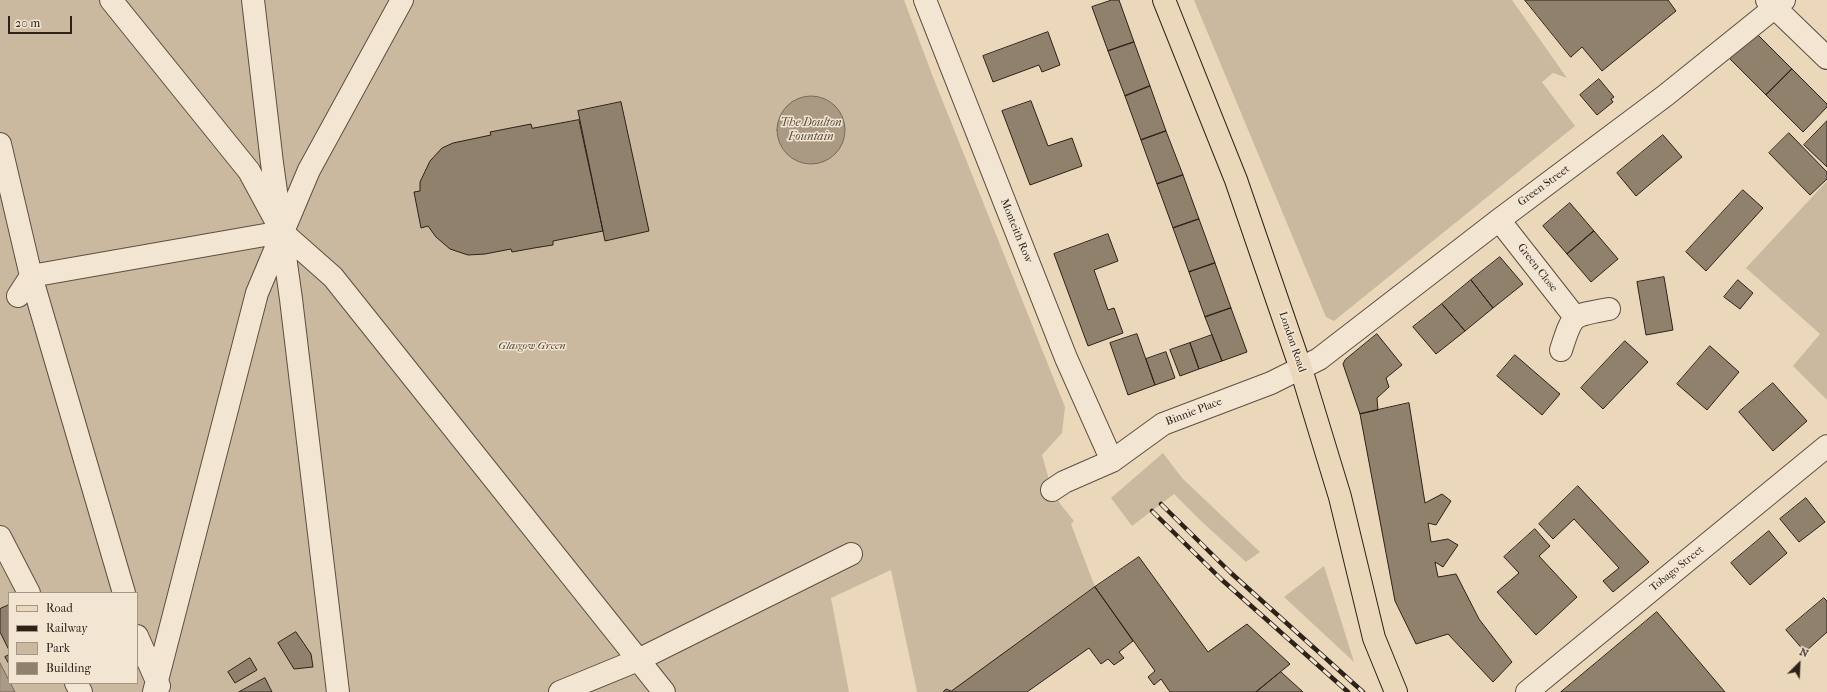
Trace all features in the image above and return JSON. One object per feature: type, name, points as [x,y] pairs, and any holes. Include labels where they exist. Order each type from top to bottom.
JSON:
[{"type":"main road","name":"London Road","points":[[1164,0],[1236,180],[1301,369],[1340,496],[1374,638],[1396,692]]},
{"type":"street","points":[[111,0],[249,171],[282,232],[333,277],[664,692]]},
{"type":"street","points":[[253,0],[338,692]]},
{"type":"street","points":[[158,689],[257,293],[309,170],[402,0]]},
{"type":"street","name":"Monteith Row","points":[[925,0],[1066,358],[1112,461]]},
{"type":"street","points":[[1775,2],[1827,58]]},
{"type":"street","name":"Green Street","points":[[1301,369],[1331,350],[1499,220],[1666,95],[1775,2]]},
{"type":"street","points":[[0,144],[31,276],[124,592]]},
{"type":"street","name":"Green Close","points":[[1499,220],[1575,317]]},
{"type":"street","points":[[18,296],[31,276],[282,232]]},
{"type":"street","points":[[1561,350],[1571,322],[1575,317],[1586,313],[1609,309]]},
{"type":"street","name":"Binnie Place","points":[[1052,490],[1064,482],[1112,461],[1163,424],[1271,383],[1301,369]]},
{"type":"street","name":"Tobago Street","points":[[1528,692],[1827,446]]},
{"type":"street","points":[[0,537],[28,592]]},
{"type":"street","points":[[560,692],[638,660],[851,554]]},
{"type":"street","points":[[138,639],[158,689]]},
{"type":"green space","name":"Glasgow Green","points":[[0,0],[904,0],[933,77],[1065,407],[1062,433],[1042,455],[1052,490],[1061,505],[1074,521],[1071,524],[1095,587],[951,691],[946,689],[943,692],[917,692],[891,570],[831,598],[849,692],[15,692],[11,684],[138,684],[138,592],[8,592],[8,678],[0,663]]},
{"type":"green space","points":[[1194,0],[1512,0],[1567,78],[1553,73],[1542,82],[1575,126],[1334,321],[1326,317]]},
{"type":"green space","points":[[1827,181],[1827,400],[1793,366],[1820,334],[1746,268]]},
{"type":"green space","points":[[1163,453],[1182,478],[1260,552],[1246,562],[1174,494],[1132,526],[1111,498]]},
{"type":"green space","points":[[1324,566],[1354,662],[1284,597]]},
{"type":"water","name":"The Doulton Fountain","points":[[811,96],[824,99],[835,106],[842,117],[845,130],[842,143],[835,154],[824,161],[811,164],[798,161],[787,154],[780,143],[777,130],[780,117],[787,106],[798,99]]},
{"type":"water","points":[[0,663],[8,678],[8,684],[11,684],[15,692],[0,692]]},
{"type":"building","points":[[1112,0],[1119,0],[1134,42],[1108,51],[1092,7]]},
{"type":"building","points":[[1525,0],[1668,0],[1676,11],[1602,71],[1582,47],[1571,57]]},
{"type":"building","points":[[1048,32],[1060,65],[1042,72],[1039,65],[993,82],[983,56]]},
{"type":"building","points":[[1756,33],[1792,69],[1766,95],[1730,59]]},
{"type":"building","points":[[1134,42],[1150,86],[1125,96],[1108,51]]},
{"type":"building","points":[[1792,69],[1827,104],[1827,107],[1803,132],[1766,95]]},
{"type":"building","points":[[1599,79],[1614,97],[1611,99],[1613,102],[1597,115],[1580,95]]},
{"type":"building","points":[[1150,86],[1166,131],[1141,140],[1125,96]]},
{"type":"building","points":[[1031,101],[1048,146],[1072,138],[1082,166],[1030,185],[1002,111]]},
{"type":"building","points":[[621,102],[649,231],[605,241],[578,111]]},
{"type":"building","points":[[579,120],[603,231],[553,241],[553,245],[512,252],[511,249],[485,254],[468,255],[450,249],[436,237],[428,226],[421,228],[414,192],[420,191],[420,182],[430,161],[442,148],[453,143],[491,135],[490,132],[531,124],[532,128]]},
{"type":"building","points":[[1827,121],[1827,167],[1804,145]]},
{"type":"building","points":[[1166,131],[1183,175],[1157,184],[1141,140]]},
{"type":"building","points":[[1789,133],[1827,172],[1827,179],[1810,195],[1769,153]]},
{"type":"building","points":[[1663,135],[1682,157],[1636,196],[1617,173]]},
{"type":"building","points":[[1183,175],[1199,219],[1173,228],[1157,184]]},
{"type":"building","points":[[1743,190],[1763,208],[1706,271],[1686,252]]},
{"type":"building","points":[[1570,203],[1594,231],[1567,254],[1543,226]]},
{"type":"building","points":[[1199,219],[1215,263],[1189,272],[1173,228]]},
{"type":"building","points":[[1594,231],[1618,259],[1591,282],[1567,254]]},
{"type":"building","points":[[1108,234],[1118,261],[1094,270],[1108,310],[1114,308],[1123,333],[1088,346],[1054,254]]},
{"type":"building","points":[[1500,257],[1523,284],[1493,308],[1471,280]]},
{"type":"building","points":[[1215,263],[1231,308],[1205,317],[1189,272]]},
{"type":"building","points":[[1664,277],[1673,330],[1646,335],[1637,282]]},
{"type":"building","points":[[1471,280],[1493,308],[1465,331],[1442,304]]},
{"type":"building","points":[[1738,280],[1753,293],[1740,309],[1724,297]]},
{"type":"building","points":[[1442,304],[1465,331],[1436,354],[1413,327]]},
{"type":"building","points":[[1231,308],[1247,352],[1222,361],[1205,317]]},
{"type":"building","points":[[1137,334],[1155,385],[1128,395],[1110,343]]},
{"type":"building","points":[[1377,334],[1402,365],[1386,378],[1389,387],[1377,398],[1378,410],[1360,414],[1343,364],[1345,360]]},
{"type":"building","points":[[1212,335],[1222,361],[1199,369],[1190,343]]},
{"type":"building","points":[[1625,341],[1648,362],[1603,409],[1581,388]]},
{"type":"building","points":[[1190,343],[1199,369],[1180,376],[1170,350]]},
{"type":"building","points":[[1710,346],[1739,372],[1707,410],[1677,384]]},
{"type":"building","points":[[1166,352],[1175,378],[1155,385],[1146,359]]},
{"type":"building","points":[[1515,355],[1560,394],[1542,415],[1497,376]]},
{"type":"building","points":[[1773,383],[1807,421],[1773,451],[1739,412]]},
{"type":"building","points":[[1409,403],[1425,503],[1442,494],[1451,501],[1436,525],[1428,523],[1431,542],[1448,539],[1458,545],[1443,567],[1435,562],[1438,577],[1456,574],[1479,619],[1512,662],[1493,682],[1448,634],[1416,644],[1395,601],[1360,414]]},
{"type":"building","points":[[1578,486],[1649,562],[1613,592],[1603,581],[1619,568],[1574,519],[1553,539],[1539,524]]},
{"type":"building","points":[[1806,498],[1825,522],[1799,542],[1780,519]]},
{"type":"building","points":[[1535,529],[1550,546],[1539,556],[1577,597],[1536,635],[1497,592],[1519,573],[1504,557]]},
{"type":"building","points":[[1769,531],[1787,553],[1750,585],[1731,563]]},
{"type":"building","points":[[1139,557],[1208,652],[1247,624],[1290,664],[1256,692],[1170,692],[1161,679],[1154,685],[1148,677],[1155,671],[1095,587]]},
{"type":"building","points":[[1095,587],[1133,641],[1119,652],[1124,658],[1114,665],[1108,659],[1101,664],[1089,648],[1027,692],[943,692],[946,689],[951,691]]},
{"type":"building","points":[[1824,598],[1827,601],[1827,632],[1805,652],[1786,630]]},
{"type":"building","points":[[8,605],[8,648],[0,632],[0,609]]},
{"type":"building","points":[[1657,612],[1725,692],[1561,692]]},
{"type":"building","points":[[296,632],[311,654],[313,667],[294,669],[278,643]]},
{"type":"building","points":[[8,656],[8,662],[5,657]]},
{"type":"building","points":[[250,658],[257,670],[235,683],[228,672]]},
{"type":"building","points":[[1281,672],[1303,692],[1256,692]]},
{"type":"building","points":[[265,678],[272,692],[239,692]]},
{"type":"railway","points":[[1161,504],[1231,573],[1363,692]]},
{"type":"railway","points":[[1152,511],[1222,580],[1348,692]]}]
